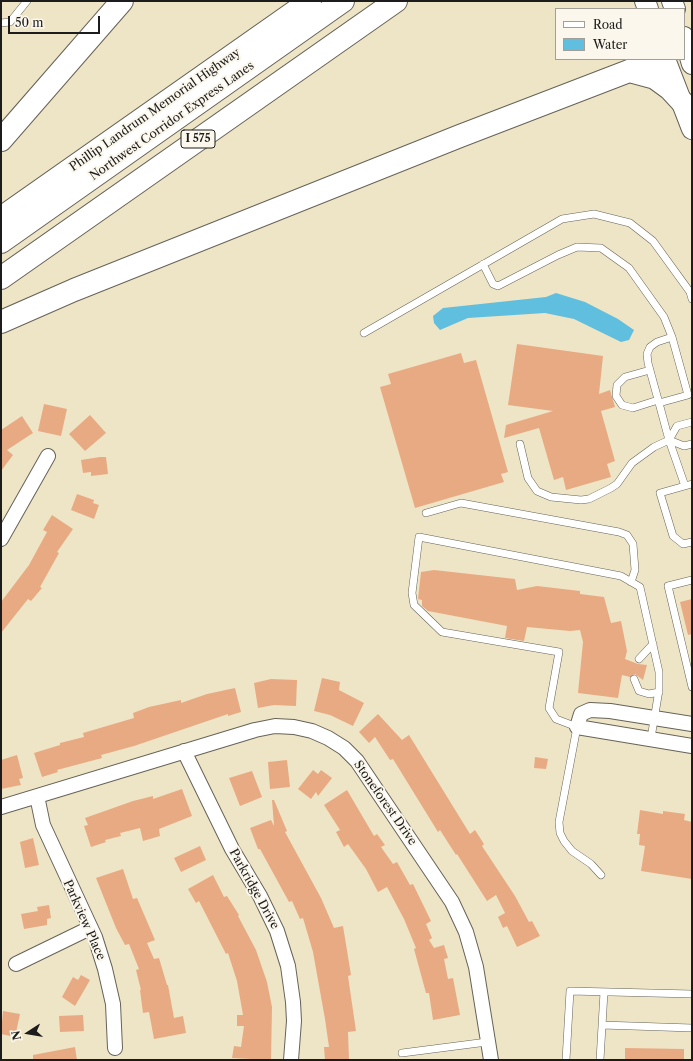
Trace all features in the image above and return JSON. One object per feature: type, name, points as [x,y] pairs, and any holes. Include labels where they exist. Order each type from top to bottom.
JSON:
[{"type":"highway","points":[[1,140],[122,1]]},
{"type":"highway","name":"Phillip Landrum Memorial Highway","points":[[1,218],[310,1]]},
{"type":"highway","name":"Northwest Corridor Express Lanes","points":[[1,242],[343,1]]},
{"type":"highway","name":"I 575","points":[[1,278],[396,1]]},
{"type":"highway","points":[[1,322],[74,290],[460,136],[629,71],[651,60]]},
{"type":"highway","points":[[629,71],[647,75],[662,82],[683,103]]},
{"type":"main road","points":[[666,60],[692,129]]},
{"type":"street","points":[[1,539],[48,456]]},
{"type":"street","points":[[692,724],[610,711],[590,710],[581,714],[577,727],[651,738],[692,746]]},
{"type":"street","name":"Stoneforest Drive","points":[[1,807],[255,730],[275,726],[288,726],[312,731],[328,738],[353,756],[452,902],[466,932],[476,967],[491,1060]]},
{"type":"street","name":"Parkridge Drive","points":[[184,751],[228,843],[260,896],[277,931],[288,966],[292,990],[294,1020],[291,1060]]},
{"type":"street","name":"Parkview Place","points":[[37,796],[43,825],[90,928],[105,969],[110,986],[115,1023],[115,1048]]},
{"type":"street","points":[[16,964],[90,928]]},
{"type":"lane","points":[[1,23],[10,22],[27,1]]},
{"type":"lane","points":[[364,333],[562,219],[594,214],[630,223],[653,242],[690,292],[692,299]]},
{"type":"lane","points":[[483,264],[493,284],[498,286],[576,247],[601,248],[629,268],[664,317],[672,337],[688,395],[632,408],[622,405],[616,396],[617,385],[620,381],[625,377],[650,370]]},
{"type":"lane","points":[[672,337],[657,342],[650,347],[647,354],[669,440],[688,485],[660,493],[673,536],[683,544],[692,542]]},
{"type":"lane","points":[[520,444],[528,478],[537,491],[552,497],[576,500],[589,499],[617,484],[632,462],[654,447],[669,440],[677,426],[692,422]]},
{"type":"lane","points":[[669,440],[684,446],[692,444]]},
{"type":"lane","points":[[426,513],[461,503],[620,532],[627,535],[633,544],[635,570],[631,582]]},
{"type":"lane","points":[[601,875],[591,864],[572,851],[560,833],[560,822],[577,727],[556,719],[549,708],[559,652],[442,632],[414,604],[412,593],[419,537],[621,576],[640,587],[660,672],[659,692],[651,738]]},
{"type":"lane","points":[[692,580],[668,586],[692,687]]},
{"type":"lane","points":[[639,659],[653,644]]},
{"type":"lane","points":[[634,678],[638,691],[649,694],[659,692]]},
{"type":"lane","points":[[566,1060],[570,991],[692,994]]},
{"type":"lane","points":[[600,1060],[604,992]]},
{"type":"lane","points":[[602,1025],[692,1028]]},
{"type":"lane","points":[[402,1052],[487,1042]]},
{"type":"water","points":[[556,293],[585,302],[618,319],[634,330],[629,340],[621,342],[574,319],[545,313],[468,318],[440,330],[434,323],[433,316],[443,308],[546,297]]},
{"type":"building","points":[[517,344],[603,356],[599,394],[610,390],[615,407],[601,411],[615,461],[607,464],[611,477],[566,490],[563,477],[554,480],[539,428],[504,438],[506,425],[553,411],[508,405]]},
{"type":"building","points":[[461,353],[464,363],[476,360],[508,472],[501,474],[504,482],[415,508],[380,387],[391,384],[388,374]]},
{"type":"building","points":[[44,404],[67,409],[61,436],[38,431]]},
{"type":"building","points":[[90,415],[106,433],[85,451],[69,434]]},
{"type":"building","points":[[22,416],[33,433],[7,450],[13,455],[1,471],[1,430]]},
{"type":"building","points":[[106,457],[108,474],[91,476],[91,472],[83,473],[81,460]]},
{"type":"building","points":[[77,494],[94,500],[93,503],[99,505],[94,519],[71,510]]},
{"type":"building","points":[[52,515],[73,529],[57,552],[59,553],[40,587],[42,588],[31,601],[28,599],[1,633],[1,602],[29,565],[47,532],[43,530]]},
{"type":"building","points":[[434,570],[515,579],[517,590],[537,586],[580,591],[580,594],[604,597],[611,623],[621,621],[627,651],[625,659],[638,664],[647,665],[643,680],[635,674],[630,677],[622,675],[618,698],[578,693],[583,642],[580,630],[570,631],[527,627],[524,641],[505,638],[507,626],[428,611],[422,606],[422,600],[418,599],[421,572]]},
{"type":"building","points":[[692,599],[692,634],[688,635],[680,602]]},
{"type":"building","points":[[322,678],[340,682],[339,690],[364,703],[353,726],[330,715],[314,711]]},
{"type":"building","points":[[271,679],[297,680],[296,706],[274,705],[258,708],[254,683]]},
{"type":"building","points":[[235,688],[241,712],[228,716],[228,714],[134,746],[101,755],[102,758],[57,770],[58,772],[42,777],[34,753],[60,745],[60,743],[84,737],[83,733],[134,718],[133,713],[149,707],[181,700],[181,703],[207,694]]},
{"type":"building","points":[[378,714],[402,740],[409,735],[470,834],[475,830],[484,844],[482,846],[515,896],[529,922],[532,921],[540,936],[517,947],[507,926],[503,928],[498,917],[505,913],[496,895],[487,901],[440,830],[438,832],[393,759],[390,760],[375,737],[369,743],[359,732]]},
{"type":"building","points":[[17,755],[23,778],[19,779],[21,785],[1,789],[1,760]]},
{"type":"building","points":[[535,757],[548,759],[546,769],[534,768]]},
{"type":"building","points":[[287,760],[290,787],[270,789],[268,762]]},
{"type":"building","points":[[313,770],[318,774],[321,770],[332,778],[318,796],[316,792],[311,799],[298,789]]},
{"type":"building","points":[[252,771],[262,797],[240,806],[229,778]]},
{"type":"building","points":[[182,789],[192,816],[159,829],[160,836],[143,841],[140,828],[120,833],[121,836],[105,840],[106,842],[91,847],[84,826],[88,825],[85,818],[133,801],[153,796],[153,799]]},
{"type":"building","points":[[347,790],[374,836],[377,834],[385,845],[381,847],[393,864],[397,862],[410,885],[413,884],[431,921],[426,924],[432,938],[429,940],[434,948],[444,945],[448,958],[444,959],[448,979],[453,978],[460,1015],[433,1020],[429,993],[426,993],[414,949],[416,948],[404,919],[387,887],[378,892],[366,869],[348,844],[344,847],[336,832],[340,830],[324,805]]},
{"type":"building","points":[[272,800],[274,800],[287,831],[285,832],[321,898],[334,928],[343,926],[351,975],[348,976],[356,1031],[348,1032],[349,1060],[325,1060],[324,1047],[329,1047],[325,1019],[313,952],[303,918],[300,919],[292,901],[289,902],[260,849],[258,849],[250,828],[271,820],[274,826]]},
{"type":"building","points":[[640,810],[663,814],[663,811],[685,814],[684,820],[692,822],[692,879],[641,871],[645,846],[639,845],[640,834],[637,834]]},
{"type":"building","points":[[33,838],[39,865],[25,868],[20,842]]},
{"type":"building","points":[[200,846],[206,860],[181,872],[174,858]]},
{"type":"building","points":[[123,869],[133,899],[137,898],[155,940],[147,943],[154,959],[159,958],[168,985],[174,1018],[183,1016],[186,1033],[154,1039],[149,1012],[143,1013],[141,990],[136,970],[139,969],[129,944],[125,945],[116,928],[96,878]]},
{"type":"building","points":[[213,875],[224,897],[227,896],[239,915],[238,916],[256,950],[267,982],[272,1007],[271,1060],[232,1058],[234,1046],[241,1047],[244,1026],[237,1026],[237,1015],[243,1015],[237,981],[228,953],[226,954],[199,901],[196,903],[188,889]]},
{"type":"building","points":[[49,905],[51,918],[47,919],[47,925],[24,929],[21,914],[38,911],[37,907]]},
{"type":"building","points":[[81,975],[90,980],[75,1006],[62,997],[73,977],[78,980]]},
{"type":"building","points":[[3,1011],[20,1014],[15,1037],[1,1034]]},
{"type":"building","points":[[83,1015],[84,1031],[60,1032],[59,1016]]},
{"type":"building","points":[[75,1047],[77,1060],[33,1060],[33,1055]]},
{"type":"building","points":[[625,1048],[684,1049],[684,1060],[625,1060]]}]
